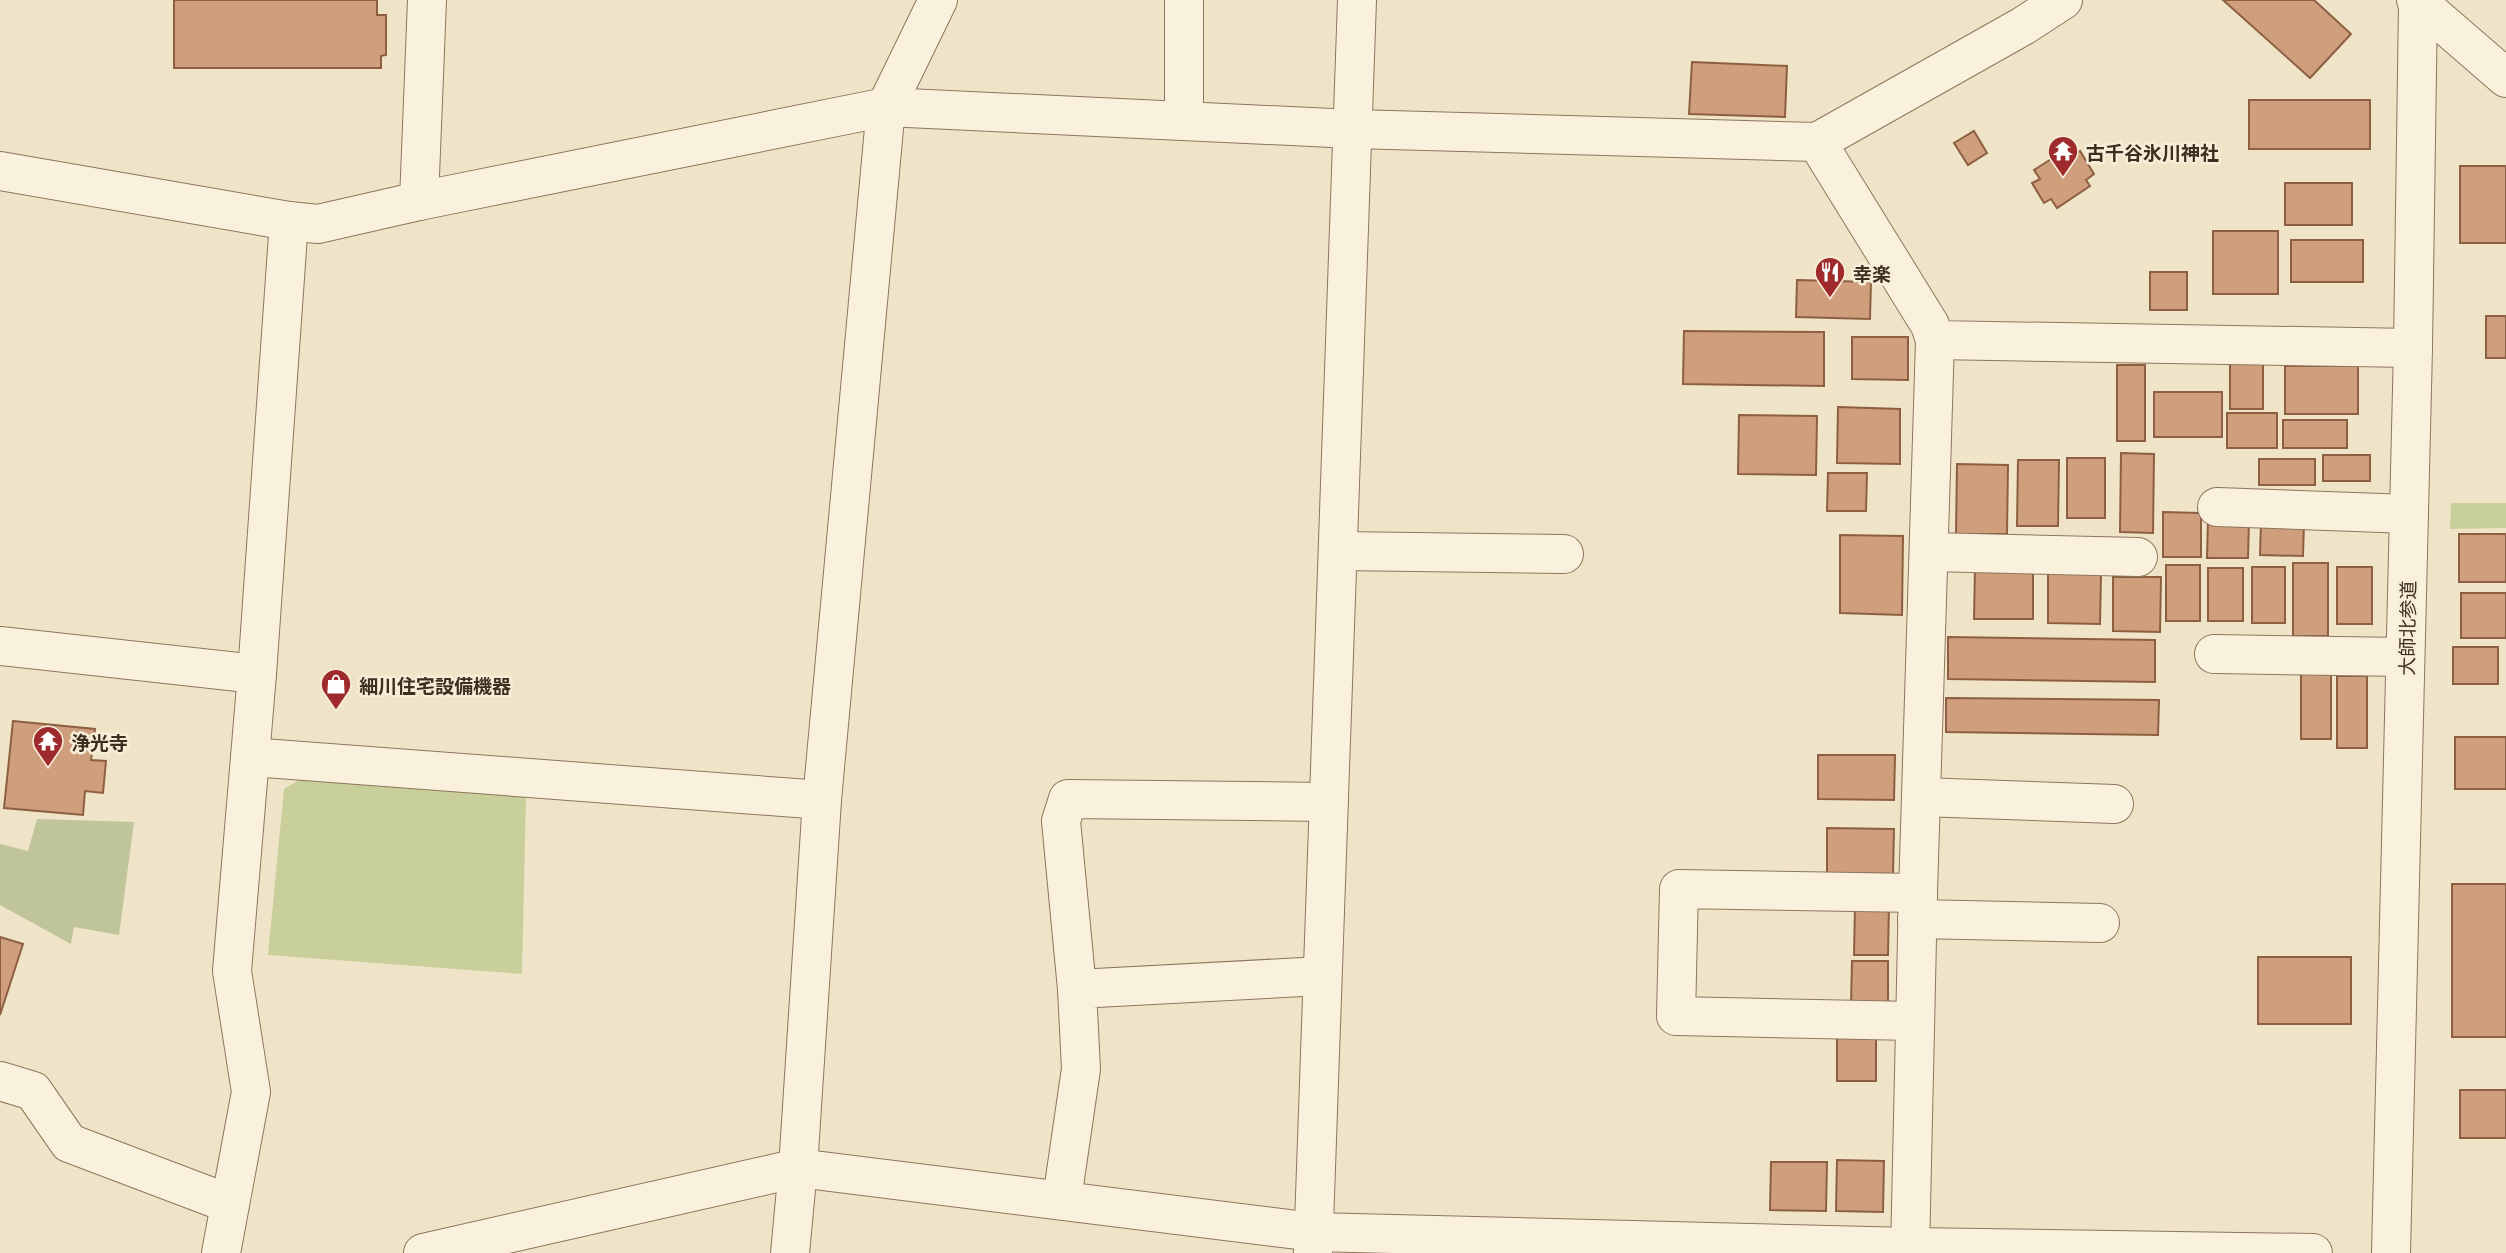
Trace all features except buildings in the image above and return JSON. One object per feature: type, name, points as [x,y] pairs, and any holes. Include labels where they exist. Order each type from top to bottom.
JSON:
[{"type":"street","points":[[419,201],[427,0]]},
{"type":"street","points":[[790,1253],[822,800],[886,107],[938,0]]},
{"type":"street","points":[[1184,0],[1184,121]]},
{"type":"street","points":[[1313,1242],[1357,0]]},
{"type":"street","points":[[0,171],[318,224],[419,201],[886,107],[1353,128],[1817,142],[2063,0]]},
{"type":"street","points":[[2417,1],[2506,78]]},
{"type":"street","name":"大師北参道","points":[[2391,1253],[2413,348],[2417,1]]},
{"type":"street","points":[[1817,142],[1930,325],[1935,340],[1917,906],[1910,1250]]},
{"type":"street","points":[[221,1253],[251,1092],[232,971],[257,674],[289,221]]},
{"type":"street","points":[[1935,340],[2413,348]]},
{"type":"street","points":[[2217,507],[2409,514]]},
{"type":"street","points":[[1338,551],[1564,554]]},
{"type":"street","points":[[1929,552],[2138,557]]},
{"type":"street","points":[[0,646],[257,674]]},
{"type":"street","points":[[2214,654],[2405,657]]},
{"type":"street","points":[[250,757],[822,800]]},
{"type":"street","points":[[1921,797],[2114,804]]},
{"type":"street","points":[[1062,1199],[1081,1069],[1077,989],[1061,821],[1068,799],[1329,802]]},
{"type":"street","points":[[1914,1021],[1676,1016],[1679,889],[1917,906],[2100,923]]},
{"type":"street","points":[[1077,989],[1322,976]]},
{"type":"street","points":[[0,1081],[33,1091],[69,1143],[230,1204]]},
{"type":"street","points":[[423,1253],[798,1168],[1062,1199],[1313,1242],[2313,1253]]},
{"type":"green space","points":[[2451,503],[2506,503],[2506,528],[2450,529]]},
{"type":"green space","points":[[299,780],[526,794],[522,974],[268,955],[284,789]]},
{"type":"green space","points":[[37,819],[134,822],[119,935],[74,927],[71,944],[0,905],[0,844],[28,851]]},
{"type":"place","name":"古千谷氷川神社","points":[[2063,178]]},
{"type":"place","name":"幸楽","points":[[1830,299]]},
{"type":"place","name":"細川住宅設備機器","points":[[336,711]]},
{"type":"place","name":"浄光寺","points":[[48,768]]}]
